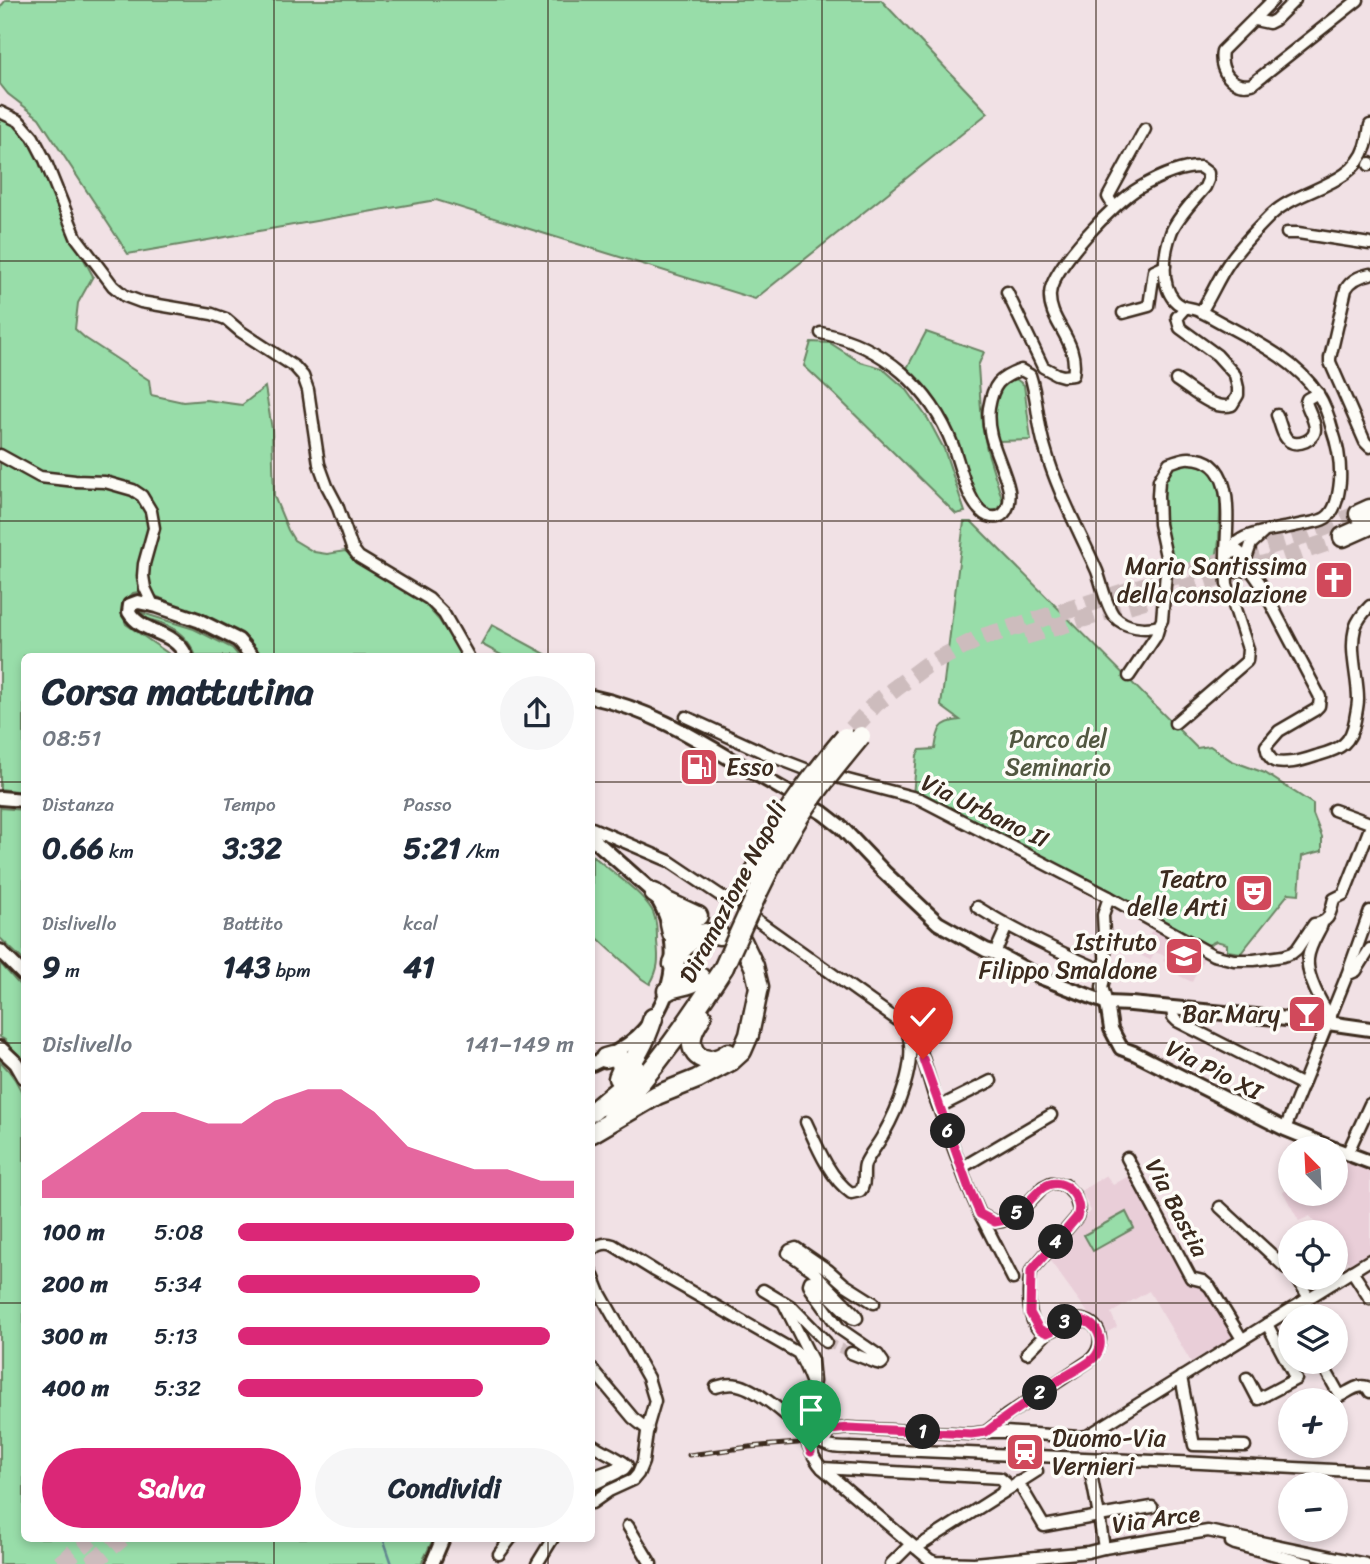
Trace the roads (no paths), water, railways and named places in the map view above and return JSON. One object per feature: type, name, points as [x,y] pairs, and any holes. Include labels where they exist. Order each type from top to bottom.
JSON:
[{"type":"highway","points":[[1343,537],[1366,516]]},
{"type":"highway","name":"Diramazione Napoli","points":[[595,1130],[651,1070],[686,1024],[775,832],[817,771],[857,733]]},
{"type":"highway","points":[[654,893],[711,928]]},
{"type":"highway","points":[[669,926],[674,920],[711,928]]},
{"type":"highway","points":[[711,928],[683,947],[673,964],[679,974],[693,981],[712,968]]},
{"type":"highway","points":[[595,1131],[657,1095],[697,1079],[731,1061],[742,1051],[759,987],[757,975],[743,945]]},
{"type":"highway","points":[[667,991],[679,985],[692,984],[712,968]]},
{"type":"highway","points":[[712,968],[719,983],[692,1034],[695,1051],[702,1059],[711,1061],[721,1058],[730,1051],[753,1015]]},
{"type":"highway","name":"Diramazione Napoli","points":[[595,1109],[641,1066],[699,990],[712,968]]},
{"type":"highway","points":[[595,1097],[618,1078],[637,1056],[653,1018]]},
{"type":"highway","points":[[598,1061],[616,1056],[620,1059],[622,1069],[618,1078]]},
{"type":"street","points":[[1273,0],[1222,51],[1224,69],[1229,79],[1239,85],[1252,85],[1358,0]]},
{"type":"street","points":[[1255,20],[1269,23],[1295,0]]},
{"type":"street","points":[[0,112],[19,121],[33,137],[46,160],[76,237],[113,286],[125,296],[141,302],[212,314],[226,319],[295,367],[303,376],[308,390],[319,464],[352,548],[359,557],[429,599],[444,614],[466,653]]},
{"type":"street","points":[[1201,312],[1228,264],[1273,214],[1287,202],[1339,178],[1353,166],[1366,146],[1370,125]]},
{"type":"street","points":[[1114,207],[1108,197],[1145,129]]},
{"type":"street","points":[[1007,292],[1043,367],[1063,376],[1073,374],[1076,363],[1071,345],[1050,305],[1050,290],[1070,256],[1114,207],[1138,188],[1191,167],[1200,167],[1208,173],[1205,187],[1171,232],[1165,258],[1166,281],[1171,297],[1185,308],[1201,312],[1282,359],[1307,381],[1318,393],[1331,424],[1341,464],[1339,491],[1327,518],[1250,534],[1236,543],[1230,564]]},
{"type":"street","points":[[1287,233],[1370,244]]},
{"type":"street","points":[[1123,313],[1149,306],[1154,271],[1165,266]]},
{"type":"street","points":[[1370,274],[1354,280],[1346,289],[1330,358],[1365,442],[1370,447]]},
{"type":"street","points":[[1176,380],[1222,407],[1231,405],[1237,399],[1238,388],[1230,368],[1180,328],[1177,317],[1185,308]]},
{"type":"street","points":[[821,333],[852,341],[896,366],[916,385],[934,409],[952,443],[970,494],[986,515],[997,517],[1004,514],[1010,503],[1009,489],[991,440],[988,416],[991,394],[998,382],[1007,375],[1021,370],[1030,375],[1044,446],[1062,498],[1097,572],[1112,613],[1125,624],[1152,628],[1159,626]]},
{"type":"street","points":[[1277,415],[1289,441],[1294,443],[1310,439],[1315,426],[1306,402],[1318,393]]},
{"type":"street","points":[[0,455],[40,477],[105,482],[133,490],[142,496],[151,511],[154,528],[143,576],[153,605]]},
{"type":"street","points":[[1129,676],[1156,636],[1164,613],[1167,561],[1159,524],[1159,480],[1169,463],[1188,457],[1205,460],[1218,470],[1225,483],[1230,564],[1227,584],[1248,649],[1247,661],[1175,723]]},
{"type":"street","points":[[1227,527],[1320,697],[1319,706],[1315,710],[1279,731],[1266,746],[1271,760],[1278,764],[1300,761],[1332,751],[1345,743],[1352,733],[1359,701],[1354,631],[1363,613],[1370,606]]},
{"type":"street","points":[[1230,564],[1244,569],[1251,544],[1266,531]]},
{"type":"street","points":[[1230,564],[1235,551],[1245,558]]},
{"type":"street","points":[[1230,564],[1260,583]]},
{"type":"street","points":[[184,653],[177,643],[166,635],[133,619],[129,612],[130,605],[138,602],[153,605],[198,620],[238,640],[249,653]]},
{"type":"street","points":[[595,699],[623,705],[654,717],[824,813],[939,923],[1040,977],[1107,1003],[1329,1020],[1370,1029]]},
{"type":"street","points":[[687,717],[808,770]]},
{"type":"street","name":"Via Urbano II","points":[[836,777],[920,799],[1109,897],[1213,955],[1234,960],[1254,960],[1292,954],[1314,924],[1322,923]]},
{"type":"street","points":[[0,798],[21,800]]},
{"type":"street","points":[[1329,1020],[1308,971],[1308,958],[1334,899],[1344,894],[1366,849],[1370,826],[1334,810]]},
{"type":"street","points":[[595,829],[668,861],[733,904]]},
{"type":"street","points":[[595,841],[654,893],[669,926],[673,964],[667,991],[653,1018],[633,1040],[598,1061]]},
{"type":"street","points":[[1107,1003],[1102,987],[1106,972],[1103,915],[1109,897]]},
{"type":"street","points":[[977,907],[1007,926],[1106,972]]},
{"type":"street","points":[[1284,1129],[1370,911]]},
{"type":"street","points":[[754,918],[907,1027],[920,1048],[968,1186],[1013,1279]]},
{"type":"street","points":[[995,953],[1007,926]]},
{"type":"street","points":[[1347,975],[1356,971],[1370,949]]},
{"type":"street","points":[[0,951],[21,972]]},
{"type":"street","name":"Via Pio XI","points":[[1107,1003],[1111,1029],[1121,1048],[1302,1136]]},
{"type":"street","points":[[1172,1008],[1173,1017],[1177,1021],[1303,1085]]},
{"type":"street","points":[[806,1122],[840,1183],[851,1194],[860,1191],[865,1183],[865,1164],[884,1135],[909,1071],[911,1048],[907,1027]]},
{"type":"street","points":[[0,1048],[21,1072]]},
{"type":"street","points":[[939,1107],[991,1081]]},
{"type":"street","points":[[1348,1136],[1370,1104]]},
{"type":"street","points":[[961,1168],[1051,1115]]},
{"type":"street","name":"Via Pio XI","points":[[1348,1154],[1370,1162]]},
{"type":"street","name":"Via Bastia","points":[[1127,1158],[1191,1278],[1203,1281],[1210,1287],[1242,1339]]},
{"type":"street","points":[[980,1214],[995,1222],[1005,1220],[1019,1212],[1043,1186],[1051,1183],[1065,1185],[1073,1192],[1079,1206],[1077,1217],[1032,1268],[1030,1275],[1030,1313],[1039,1329],[1047,1333]]},
{"type":"street","points":[[1220,1207],[1278,1261]]},
{"type":"street","points":[[595,1248],[609,1243],[613,1245],[798,1353],[814,1389],[825,1425],[826,1437],[810,1437]]},
{"type":"street","points":[[851,1353],[877,1363],[883,1362],[878,1355],[840,1329],[811,1289],[810,1281],[852,1318],[857,1318],[856,1315],[812,1270],[788,1253],[796,1248],[874,1303]]},
{"type":"street","points":[[950,1563],[930,1560],[822,1468],[812,1456],[812,1424],[971,1434],[1012,1432],[1080,1437],[1090,1434],[1370,1260]]},
{"type":"street","points":[[1352,1271],[1370,1299]]},
{"type":"street","points":[[595,1280],[648,1378],[654,1401],[643,1462],[637,1476],[595,1501]]},
{"type":"street","points":[[763,1290],[792,1307],[826,1342]]},
{"type":"street","points":[[1303,1290],[1309,1304]]},
{"type":"street","points":[[783,1301],[812,1360],[814,1389]]},
{"type":"street","points":[[986,1432],[1089,1362],[1098,1353],[1101,1345],[1097,1331],[1090,1323],[1065,1322],[1047,1333],[1027,1353]]},
{"type":"street","points":[[1247,1378],[1258,1399],[1296,1379],[1267,1324]]},
{"type":"street","points":[[595,1373],[633,1418],[648,1430]]},
{"type":"street","points":[[1328,1374],[1340,1396],[1358,1386],[1367,1387],[1370,1392]]},
{"type":"street","points":[[1181,1377],[1194,1445],[1245,1446]]},
{"type":"street","points":[[716,1387],[730,1384],[745,1387],[787,1416],[810,1437],[835,1448],[1370,1471]]},
{"type":"street","points":[[1006,1416],[1012,1432]]},
{"type":"street","points":[[825,1425],[850,1448]]},
{"type":"street","points":[[595,1446],[627,1465],[595,1484]]},
{"type":"street","points":[[822,1468],[1000,1478],[1006,1485],[1003,1491]]},
{"type":"street","points":[[595,1476],[614,1469],[618,1472]]},
{"type":"street","points":[[891,1564],[910,1543],[937,1535],[1037,1471]]},
{"type":"street","points":[[1091,1474],[1104,1548]]},
{"type":"street","points":[[595,1490],[626,1476],[637,1476]]},
{"type":"street","points":[[1018,1482],[1044,1526],[1152,1507]]},
{"type":"street","points":[[628,1526],[651,1564]]},
{"type":"street","name":"Via Arce","points":[[950,1563],[1088,1552],[1208,1531],[1366,1564]]},
{"type":"street","points":[[1232,1536],[1231,1542],[1234,1544],[1309,1564]]},
{"type":"street","points":[[432,1564],[441,1542]]},
{"type":"street","points":[[499,1554],[508,1542]]},
{"type":"street","points":[[537,1564],[551,1542]]},
{"type":"waterway","points":[[384,1542],[392,1564]]},
{"type":"tunnel","points":[[852,729],[876,703],[925,666],[980,638],[1301,536],[1359,514]]},
{"type":"tunnel","points":[[1025,636],[1271,562],[1343,537]]},
{"type":"tunnel","points":[[722,926],[742,941]]},
{"type":"tunnel","points":[[826,1342],[851,1353]]},
{"type":"tunnel","points":[[60,1564],[86,1542]]},
{"type":"tunnel","points":[[91,1564],[117,1542]]},
{"type":"railway","points":[[689,1455],[798,1443]]},
{"type":"place","name":"Maria Santissima della consolazione","points":[[1334,580]]},
{"type":"place","name":"Esso","points":[[699,767]]},
{"type":"place","name":"Teatro delle Arti","points":[[1254,893]]},
{"type":"place","name":"Istituto Filippo Smaldone","points":[[1184,956]]},
{"type":"place","name":"Bar Mary","points":[[1307,1014]]},
{"type":"place","name":"Duomo-Via Vernieri","points":[[1025,1452]]},
{"type":"park label","name":"Parco del Seminario","points":[[1058,753]]}]
